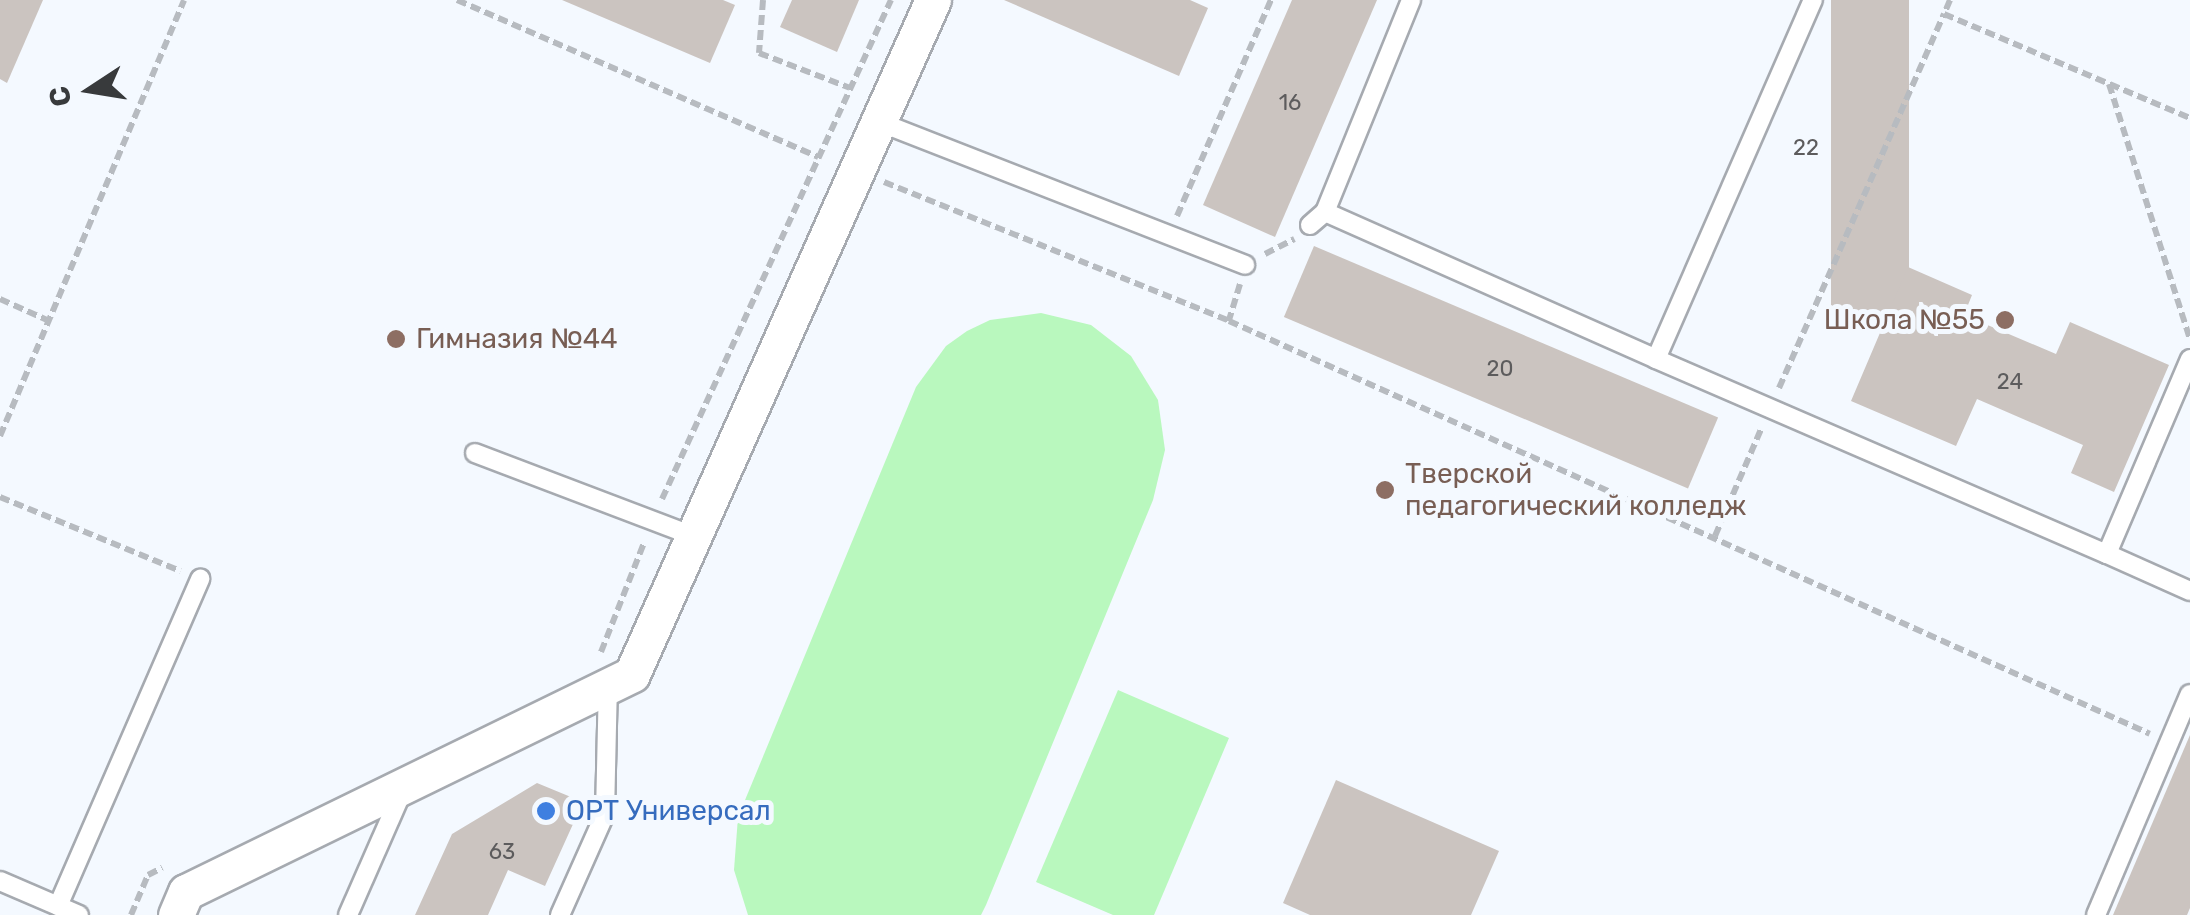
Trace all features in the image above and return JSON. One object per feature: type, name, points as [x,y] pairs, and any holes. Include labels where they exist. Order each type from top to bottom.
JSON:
[{"type":"street","points":[[176,915],[186,892],[406,782],[603,674],[632,674],[933,0]]},
{"type":"lane","points":[[1411,0],[1318,219],[1656,359],[2190,591]]},
{"type":"lane","points":[[1656,359],[1812,0]]},
{"type":"lane","points":[[879,122],[1246,264]]},
{"type":"lane","points":[[2107,554],[2190,359]]},
{"type":"lane","points":[[475,454],[694,536]]},
{"type":"lane","points":[[58,906],[200,579]]},
{"type":"lane","points":[[560,915],[604,814],[603,674]]},
{"type":"lane","points":[[2096,915],[2190,694]]},
{"type":"lane","points":[[348,915],[406,782]]},
{"type":"lane","points":[[0,881],[79,915]]},
{"type":"path","points":[[0,436],[184,0]]},
{"type":"path","points":[[458,0],[818,157]]},
{"type":"path","points":[[763,0],[759,52],[850,88]]},
{"type":"path","points":[[603,674],[653,520],[891,0]]},
{"type":"path","points":[[1168,235],[1271,0]]},
{"type":"path","points":[[1714,536],[1950,0]]},
{"type":"path","points":[[1944,14],[2190,118]]},
{"type":"path","points":[[2108,83],[2190,340]]},
{"type":"path","points":[[1318,219],[1246,264],[1229,321],[2169,743]]},
{"type":"path","points":[[0,300],[47,320]]},
{"type":"path","points":[[0,497],[200,579]]},
{"type":"path","points":[[131,915],[148,875],[165,867]]},
{"type":"green space","points":[[1041,313],[1091,325],[1131,356],[1158,400],[1165,450],[1153,500],[986,905],[981,915],[748,915],[734,870],[738,817],[916,387],[946,346],[967,331],[990,320]]},
{"type":"green space","points":[[1118,690],[1229,738],[1154,915],[1113,915],[1036,882]]},
{"type":"building","points":[[0,0],[43,0],[7,83],[0,79]]},
{"type":"building","points":[[562,0],[723,0],[735,5],[710,63]]},
{"type":"building","points":[[792,0],[859,0],[837,52],[780,27]]},
{"type":"building","points":[[1004,0],[1190,0],[1208,8],[1179,76]]},
{"type":"building","points":[[1292,0],[1377,0],[1275,237],[1203,205]]},
{"type":"building","points":[[1831,0],[1909,0],[1909,322],[1831,322]]},
{"type":"building","points":[[1314,246],[1718,418],[1688,488],[1284,317]]},
{"type":"building","points":[[1908,267],[1972,295],[1964,315],[2056,354],[2070,322],[2169,365],[2114,492],[2071,473],[2083,445],[1977,399],[1956,446],[1851,401]]},
{"type":"building","points":[[2190,735],[2190,908],[2187,915],[2113,915]]},
{"type":"building","points":[[1336,780],[1499,851],[1471,915],[1310,915],[1283,903]]},
{"type":"building","points":[[537,783],[583,802],[545,886],[508,870],[488,915],[415,915],[452,834]]},
{"type":"place","name":"Школа №55","points":[[2005,320]]},
{"type":"place","name":"Гимназия №44","points":[[396,339]]},
{"type":"place","name":"Тверской педагогический колледж","points":[[1385,490]]},
{"type":"place","name":"ОРТ Универсал","points":[[546,811]]}]
